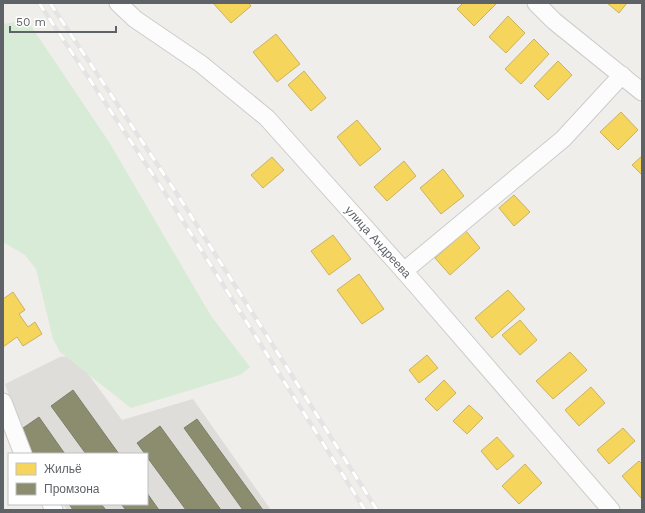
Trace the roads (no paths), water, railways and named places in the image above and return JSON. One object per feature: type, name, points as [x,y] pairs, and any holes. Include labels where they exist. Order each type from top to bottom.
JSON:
[{"type":"street","name":"улица Андреева","points":[[118,3],[135,19],[201,64],[267,118],[404,271],[611,510]]},
{"type":"street","points":[[536,3],[554,20],[622,74],[642,92]]},
{"type":"street","points":[[404,271],[563,139],[622,74]]},
{"type":"street","points":[[3,402],[23,453]]},
{"type":"railway","points":[[39,3],[171,202],[365,510]]},
{"type":"railway","points":[[50,3],[179,197],[377,510]]}]
